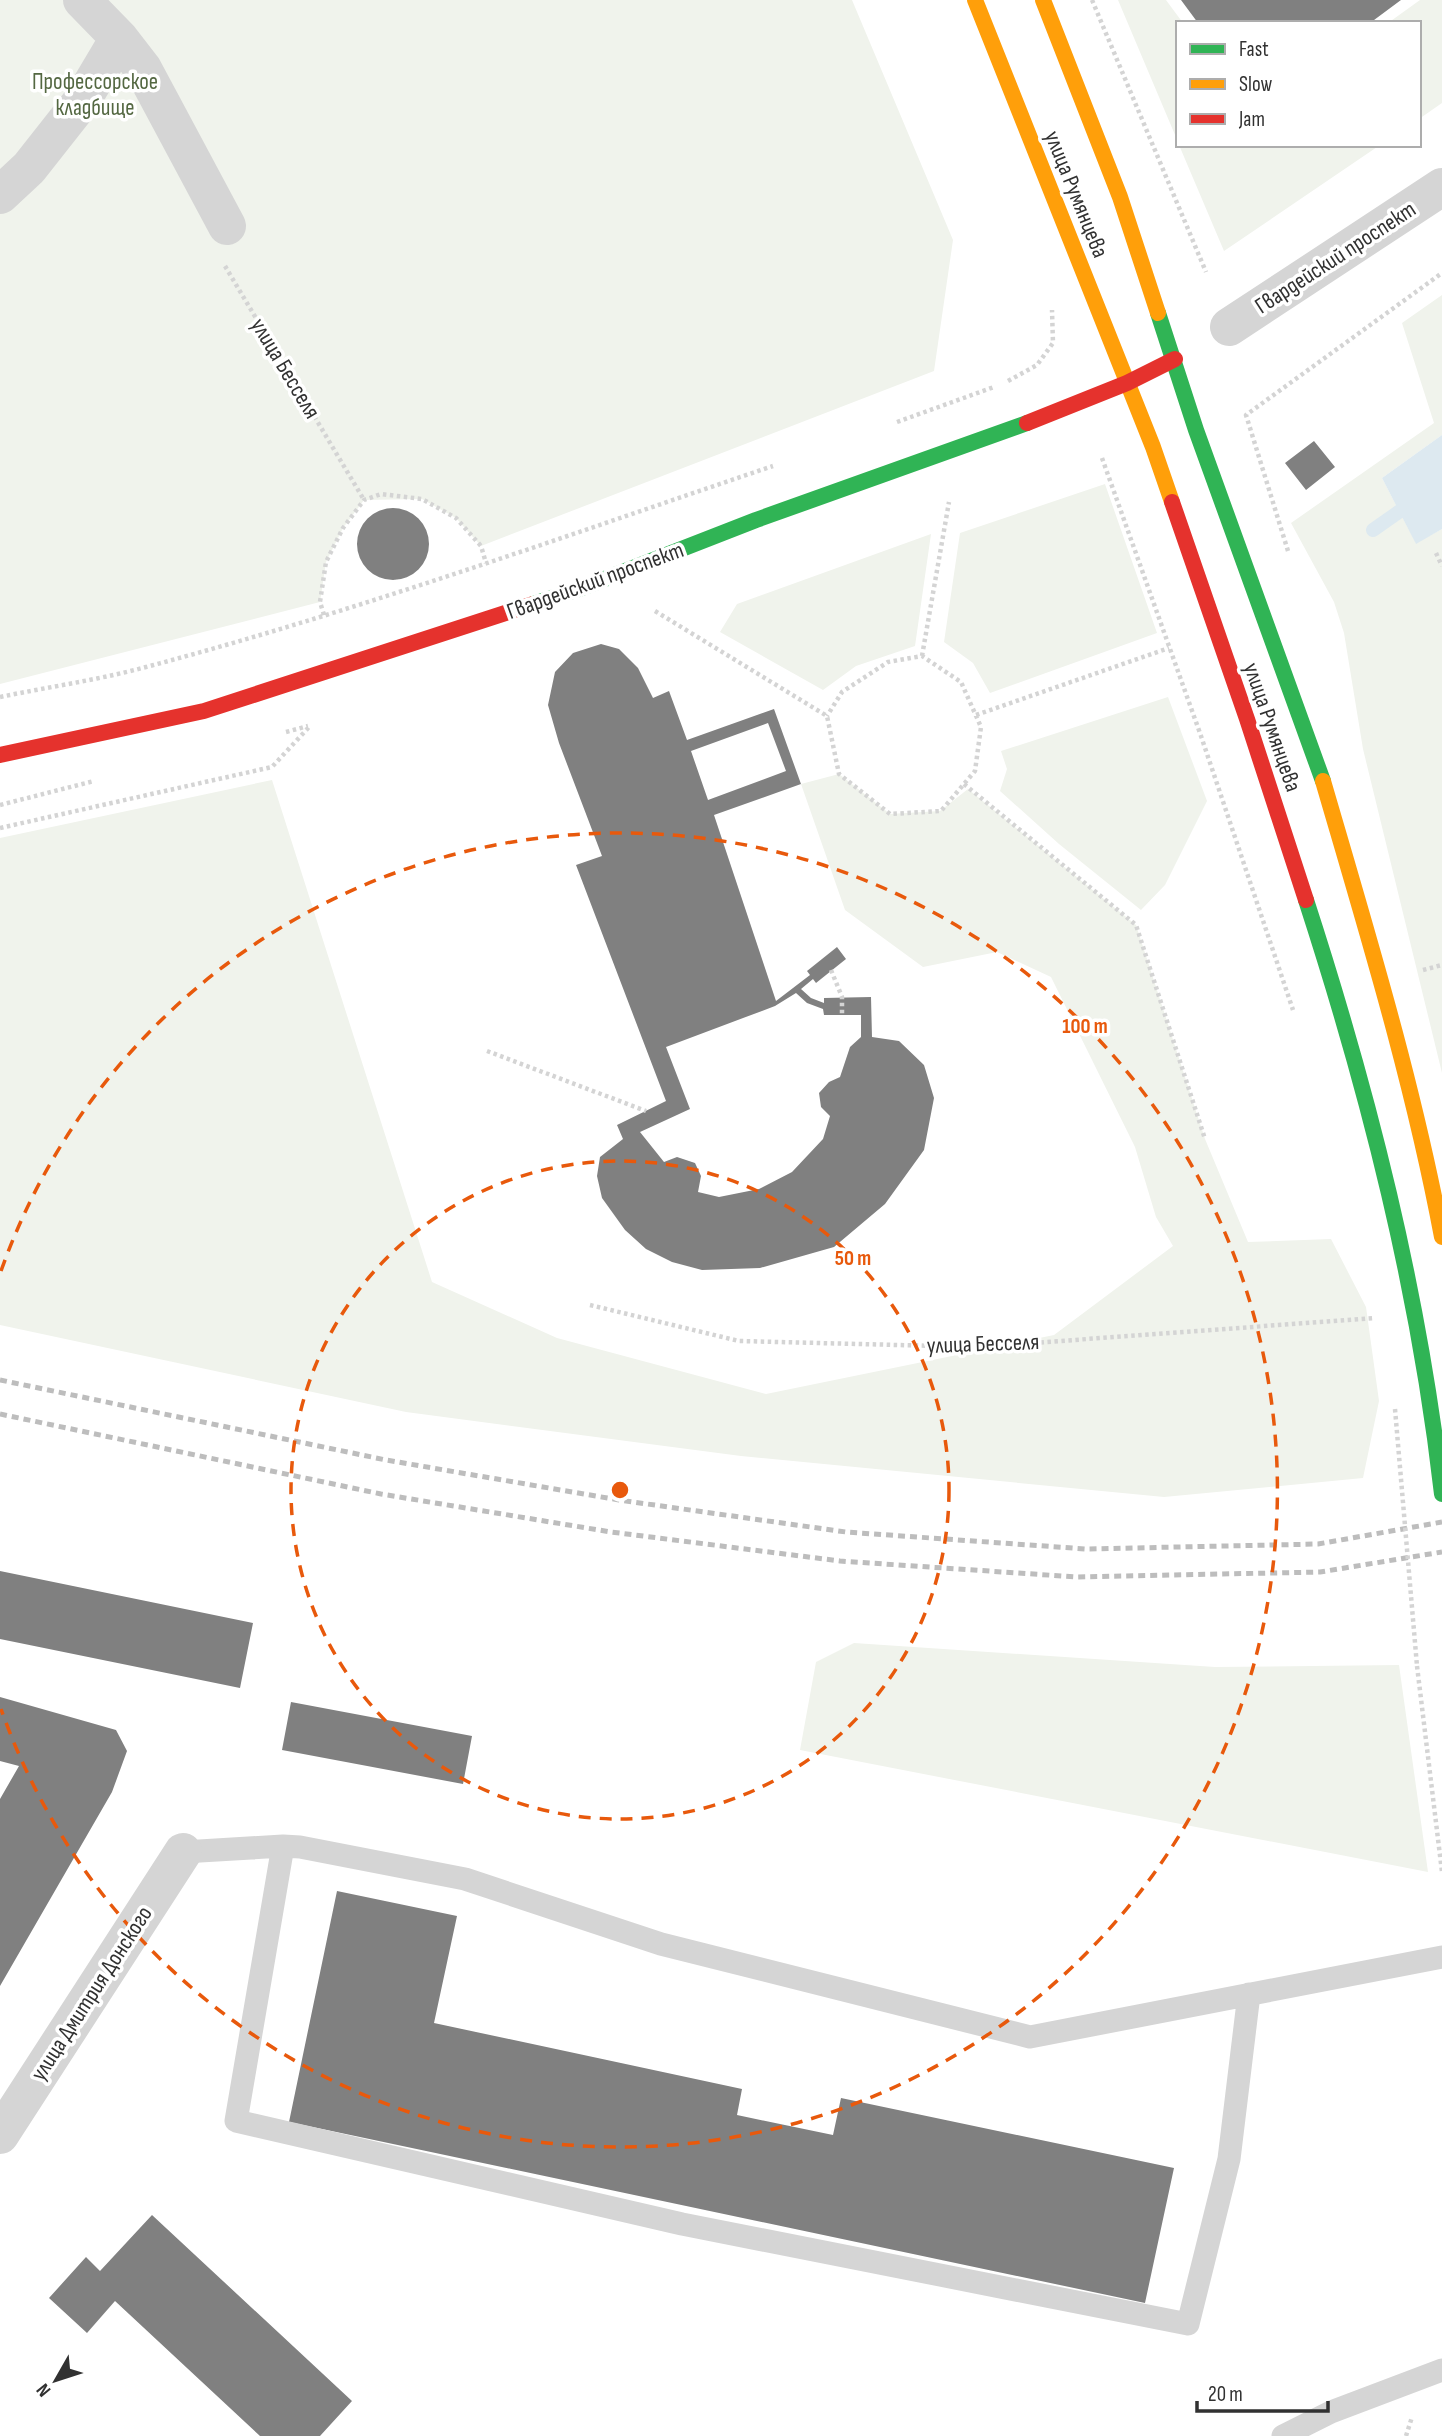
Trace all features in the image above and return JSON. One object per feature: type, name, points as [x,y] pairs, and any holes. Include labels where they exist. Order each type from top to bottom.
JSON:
[{"type":"main road","name":"улица Румянцева","points":[[975,0],[1153,447],[1247,719],[1332,981],[1389,1188],[1432,1407],[1442,1494]]},
{"type":"main road","name":"улица Румянцева","points":[[1043,0],[1120,197],[1196,429],[1319,769],[1381,978],[1431,1179],[1442,1237]]},
{"type":"main road","name":"Гвардейский проспект","points":[[0,755],[204,711],[579,589],[756,520],[980,441],[1127,383],[1175,359]]},
{"type":"street","points":[[82,0],[143,69],[224,244]]},
{"type":"street","points":[[0,195],[29,168],[81,102],[118,38]]},
{"type":"street","name":"Гвардейский проспект","points":[[1229,327],[1442,187]]},
{"type":"street","name":"улица Дмитрия Донского","points":[[0,2135],[183,1852]]},
{"type":"lane","points":[[283,1846],[236,2121],[682,2224],[1188,2325],[1229,2159],[1249,1994]]},
{"type":"lane","points":[[183,1852],[300,1847],[465,1879],[661,1944],[1030,2037],[1442,1957]]},
{"type":"lane","points":[[1283,2436],[1331,2412],[1442,2370]]},
{"type":"path","points":[[1092,0],[1206,272]]},
{"type":"path","name":"улица Бесселя","points":[[224,244],[364,500]]},
{"type":"path","points":[[1246,415],[1442,273]]},
{"type":"path","points":[[1008,382],[1037,365],[1053,343],[1051,301]]},
{"type":"path","points":[[893,424],[995,386]]},
{"type":"path","points":[[1102,458],[1293,1011]]},
{"type":"path","points":[[0,697],[144,668],[324,615],[776,465]]},
{"type":"path","points":[[324,615],[320,602],[326,562],[343,528],[364,500],[381,494],[422,499],[456,518],[481,546],[486,563]]},
{"type":"path","points":[[922,656],[949,502]]},
{"type":"path","points":[[1436,553],[1442,566]]},
{"type":"path","points":[[655,611],[827,716]]},
{"type":"path","points":[[976,715],[1169,648]]},
{"type":"path","points":[[922,656],[961,682],[976,715],[981,727],[975,771],[940,811],[890,814],[839,774],[827,716],[842,692],[888,662],[922,656]]},
{"type":"path","points":[[0,828],[272,767],[310,726]]},
{"type":"path","points":[[964,784],[1136,925],[1205,1139]]},
{"type":"path","points":[[1433,968],[1442,965]]},
{"type":"path","points":[[831,970],[842,998],[842,1015]]},
{"type":"path","points":[[487,1051],[646,1111]]},
{"type":"path","name":"улица Бесселя","points":[[590,1305],[739,1341],[978,1347],[1380,1317]]},
{"type":"path","points":[[1395,1409],[1417,1666],[1442,1872]]},
{"type":"green space","name":"Профессорское кладбище","points":[[0,0],[852,0],[953,240],[934,371],[481,546],[456,518],[422,499],[364,500],[343,528],[326,562],[320,602],[0,684]]},
{"type":"green space","points":[[1118,0],[1166,0],[1182,21],[1176,21],[1176,137]]},
{"type":"green space","points":[[1420,0],[1442,0],[1442,103],[1421,118],[1421,21],[1391,21]]},
{"type":"green space","points":[[1180,147],[1377,147],[1224,251]]},
{"type":"green space","points":[[1442,295],[1442,435],[1382,478],[1416,543],[1442,529],[1442,1073],[1363,749],[1344,633],[1334,602],[1291,523],[1434,423],[1402,323]]},
{"type":"green space","points":[[1105,484],[1157,633],[990,693],[973,663],[944,642],[960,533]]},
{"type":"green space","points":[[931,534],[915,646],[856,666],[823,690],[720,632],[737,604]]},
{"type":"green space","points":[[1168,697],[1207,801],[1165,885],[1141,910],[1059,844],[1000,791],[1007,769],[1001,751]]},
{"type":"green space","points":[[839,774],[890,814],[940,811],[968,789],[1136,925],[1205,1139],[1248,1242],[1331,1239],[1366,1307],[1379,1401],[1363,1478],[1164,1497],[741,1456],[406,1412],[0,1325],[0,838],[272,780],[432,1282],[557,1338],[766,1394],[1054,1335],[1173,1246],[1156,1217],[1135,1147],[1051,977],[997,952],[923,967],[845,910],[801,784]]},
{"type":"green space","points":[[854,1643],[1215,1667],[1399,1665],[1428,1872],[800,1750],[816,1662]]},
{"type":"shaded area","points":[[1442,435],[1442,529],[1416,544],[1382,478]]},
{"type":"building","points":[[1181,0],[1401,0],[1373,21],[1197,21]]},
{"type":"building","points":[[1314,441],[1335,467],[1306,490],[1285,463]]},
{"type":"building","points":[[400,508],[419,518],[427,530],[427,558],[419,570],[407,578],[386,580],[367,570],[359,558],[357,537],[367,518],[379,510]]},
{"type":"building","points":[[601,644],[619,649],[638,668],[653,698],[669,691],[687,740],[774,709],[801,784],[714,815],[776,1001],[810,975],[807,971],[837,947],[846,959],[816,983],[813,979],[801,989],[811,998],[824,1003],[824,998],[871,997],[872,1037],[899,1041],[924,1065],[934,1098],[924,1150],[885,1204],[834,1247],[760,1268],[702,1270],[672,1262],[646,1249],[625,1230],[602,1198],[597,1176],[600,1157],[623,1139],[617,1125],[666,1101],[576,865],[602,856],[559,743],[548,705],[555,672],[573,653]],"holes":[[[768,723],[786,771],[708,800],[691,751]],[[796,993],[807,1003],[823,1009],[824,1015],[861,1015],[861,1037],[850,1047],[840,1077],[829,1082],[819,1093],[821,1107],[830,1116],[823,1139],[792,1172],[759,1189],[719,1197],[698,1192],[701,1176],[695,1163],[677,1157],[664,1162],[640,1132],[690,1109],[666,1047],[775,1006]]]},
{"type":"building","points":[[0,1571],[253,1623],[240,1688],[0,1639]]},
{"type":"building","points":[[0,1697],[116,1730],[127,1751],[112,1792],[0,1986],[0,1799],[19,1766],[0,1761]]},
{"type":"building","points":[[291,1702],[472,1736],[463,1784],[282,1750]]},
{"type":"building","points":[[337,1891],[457,1916],[434,2023],[742,2089],[737,2115],[833,2135],[841,2098],[1174,2168],[1145,2303],[289,2122]]},
{"type":"building","points":[[152,2215],[352,2401],[320,2436],[260,2436],[115,2301],[87,2333],[49,2298],[86,2257],[100,2271]]},
{"type":"waterway","points":[[1373,530],[1400,511]]},
{"type":"railway","points":[[0,1380],[386,1460],[619,1500],[846,1532],[1086,1549],[1318,1544],[1442,1522]]},
{"type":"railway","points":[[0,1414],[381,1494],[611,1532],[840,1561],[1077,1577],[1320,1572],[1442,1552]]},
{"type":"traffic: fast","points":[[1158,313],[1196,430],[1323,781]]},
{"type":"traffic: fast","points":[[533,604],[579,589],[756,520],[1027,423]]},
{"type":"traffic: fast","points":[[1306,900],[1351,1046],[1389,1194],[1420,1343],[1442,1494]]},
{"type":"traffic: slow","points":[[975,0],[1153,447],[1172,502]]},
{"type":"traffic: slow","points":[[1043,0],[1120,197],[1158,313]]},
{"type":"traffic: slow","points":[[1323,781],[1403,1064],[1442,1237]]},
{"type":"traffic: jam","points":[[1027,423],[1127,383],[1175,359]]},
{"type":"traffic: jam","points":[[1172,502],[1306,900]]},
{"type":"traffic: jam","points":[[0,755],[204,711],[533,604]]}]
